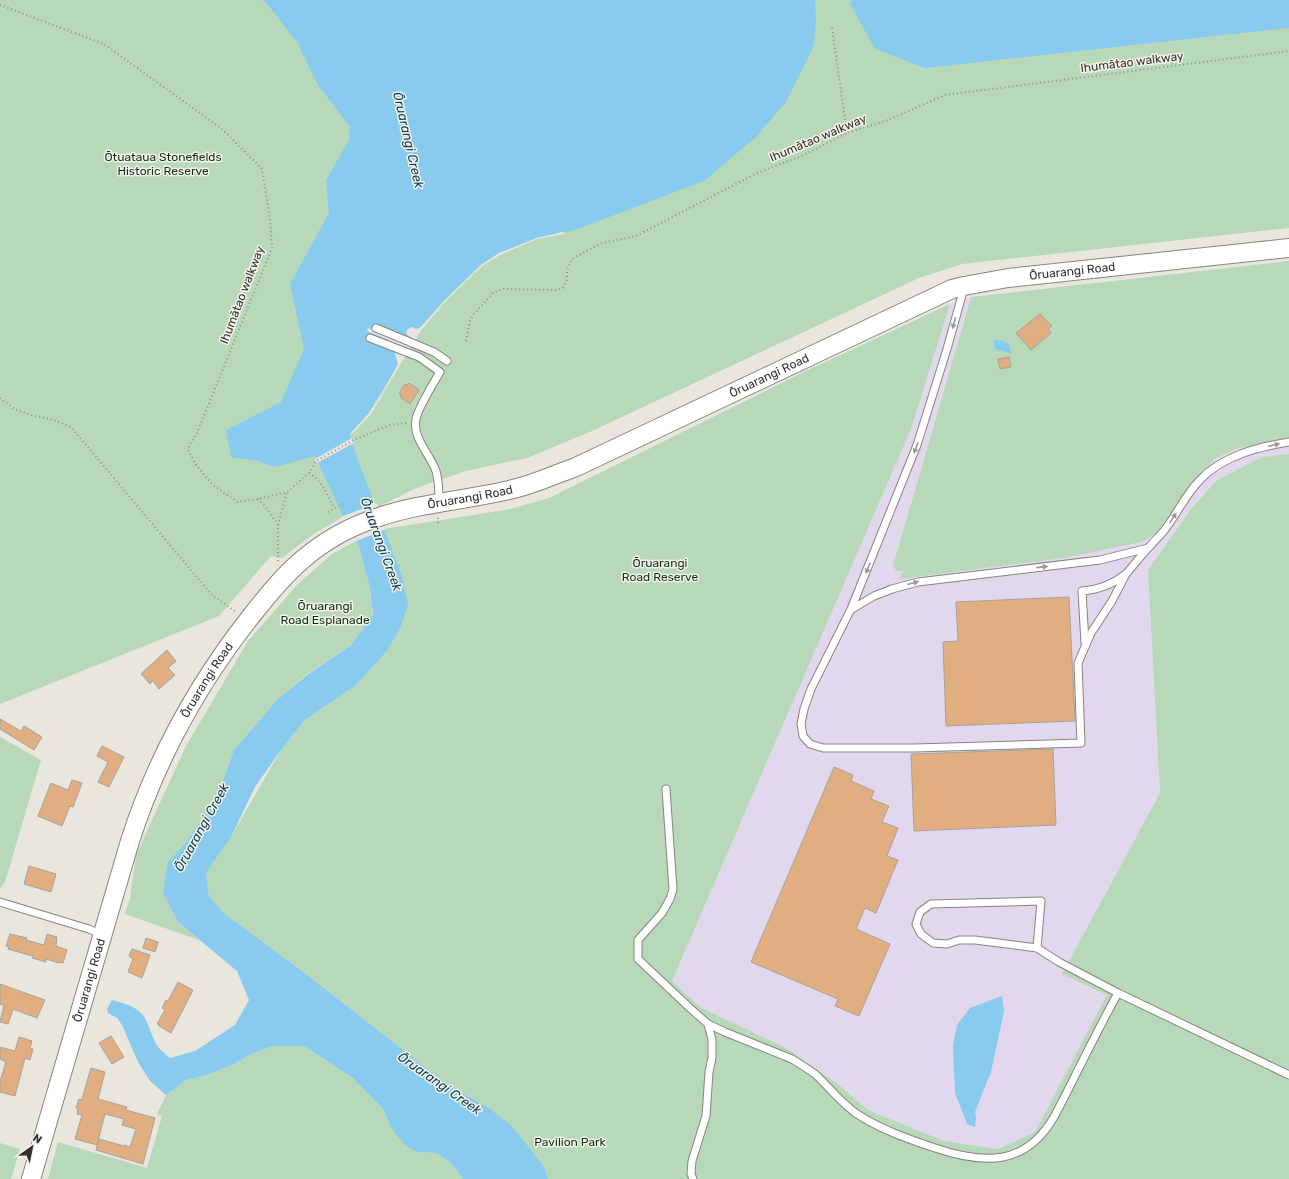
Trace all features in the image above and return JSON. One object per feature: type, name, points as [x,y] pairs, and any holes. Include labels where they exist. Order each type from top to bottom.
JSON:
[{"type":"street","name":"Ōruarangi Road","points":[[31,1179],[130,841],[143,804],[171,742],[196,696],[235,636],[282,578],[302,560],[338,535],[360,524],[392,513],[517,488],[576,467],[939,294],[964,286],[1008,278],[1289,248]]},
{"type":"lane","points":[[964,286],[948,349],[917,445],[851,609],[811,689],[804,709],[801,724],[803,736],[810,744],[823,748],[914,748],[1081,743],[1078,663],[1091,633],[1112,601],[1126,574]]},
{"type":"lane","points":[[376,328],[434,352],[447,361]]},
{"type":"lane","points":[[370,338],[419,358],[440,372],[418,413],[416,423],[416,431],[437,474],[439,503]]},
{"type":"lane","points":[[1086,645],[1082,591],[1098,589],[1120,579],[1126,574],[1166,528],[1187,495],[1211,469],[1244,453],[1289,442]]},
{"type":"lane","points":[[851,609],[874,596],[892,589],[918,582],[1100,560],[1148,548]]},
{"type":"lane","points":[[666,789],[673,889],[670,900],[662,913],[638,940],[638,959],[708,1024],[792,1059],[816,1075],[842,1102],[857,1114],[877,1125],[912,1140],[965,1156],[982,1159],[997,1158],[1014,1154],[1025,1149],[1037,1139],[1053,1118],[1118,993]]},
{"type":"lane","points":[[1037,948],[1041,900],[931,904],[920,912],[916,924],[920,934],[933,943],[947,944],[959,940],[975,940],[1037,948],[1059,962],[1118,993],[1289,1075]]},
{"type":"lane","points":[[0,902],[89,929],[102,935]]},
{"type":"lane","points":[[693,1179],[691,1174],[692,1161],[706,1116],[709,1072],[712,1058],[712,1040],[708,1024]]},
{"type":"path","name":"Ihumātao walkway","points":[[0,5],[104,44],[222,129],[262,169],[270,219],[272,248],[197,433],[188,450],[196,466],[213,485],[237,502],[287,492],[309,473],[316,461],[354,440],[390,425],[407,423],[418,413]]},
{"type":"path","points":[[832,28],[847,133]]},
{"type":"path","name":"Ihumātao walkway","points":[[466,341],[470,320],[493,293],[502,289],[556,290],[563,288],[567,279],[567,270],[572,259],[586,251],[602,243],[636,236],[757,173],[804,155],[847,133],[888,120],[945,94],[1289,51]]},
{"type":"path","points":[[0,398],[14,409],[54,420],[71,427],[212,595],[239,614]]},
{"type":"path","points":[[309,473],[316,478],[324,488],[334,508]]},
{"type":"path","points":[[278,568],[278,525],[287,492]]},
{"type":"path","points":[[258,499],[268,510],[278,525]]},
{"type":"path","points":[[328,512],[344,503]]},
{"type":"shaded area","points":[[971,297],[893,564],[1217,448],[1289,432],[1289,454],[1262,457],[1217,480],[1189,510],[1148,570],[1160,793],[1062,974],[1107,995],[1035,1132],[998,1149],[944,1141],[868,1110],[839,1085],[788,1049],[700,1007],[672,981],[911,429],[950,304]]},
{"type":"green space","points":[[0,0],[1289,0],[1289,228],[962,264],[919,278],[592,431],[527,458],[466,471],[427,484],[376,508],[384,529],[511,509],[549,498],[806,371],[950,304],[911,429],[672,981],[700,1007],[788,1049],[839,1085],[868,1110],[944,1141],[998,1149],[1035,1132],[1107,995],[1062,974],[1160,793],[1148,570],[1190,510],[1217,480],[1262,457],[1289,454],[1289,1179],[548,1179],[544,1167],[484,1105],[449,1086],[310,977],[225,914],[209,896],[206,873],[231,837],[281,750],[305,720],[356,685],[386,652],[400,629],[359,547],[370,588],[373,615],[351,645],[307,674],[277,700],[234,750],[217,797],[184,845],[168,862],[178,922],[199,940],[125,914],[130,898],[136,855],[186,746],[248,641],[297,585],[332,554],[356,541],[343,517],[315,533],[282,558],[271,556],[219,616],[0,704]]},
{"type":"green space","points":[[1289,261],[1289,438],[1236,449],[1214,459],[1155,534],[1141,542],[1064,558],[899,579],[903,571],[896,571],[893,565],[971,297]]},
{"type":"green space","points":[[0,737],[41,760],[5,882],[0,888]]},
{"type":"green space","points":[[273,1046],[304,1046],[353,1078],[383,1109],[393,1131],[417,1152],[437,1153],[452,1164],[463,1179],[48,1179],[58,1142],[147,1168],[162,1116],[157,1114],[166,1095],[186,1080],[207,1075],[234,1064],[251,1054]]},
{"type":"green space","points":[[0,1143],[20,1149],[11,1179],[0,1179]]},
{"type":"water","name":"Ōruarangi Creek","points":[[262,0],[815,0],[816,21],[814,45],[786,102],[756,137],[704,181],[575,230],[537,238],[499,253],[481,265],[444,301],[421,327],[369,413],[350,434],[356,455],[402,576],[408,605],[400,629],[386,652],[356,685],[305,720],[281,750],[255,787],[231,837],[206,873],[209,896],[225,914],[310,977],[449,1086],[484,1105],[511,1125],[544,1167],[548,1179],[463,1179],[452,1164],[437,1153],[417,1152],[405,1145],[393,1131],[383,1109],[353,1078],[304,1046],[273,1046],[251,1054],[234,1064],[207,1075],[186,1080],[166,1095],[150,1081],[138,1062],[122,1025],[117,1018],[108,1013],[107,1009],[112,1000],[130,1006],[139,1011],[145,1018],[156,1044],[170,1058],[195,1051],[235,1025],[249,1000],[237,971],[178,922],[163,893],[168,862],[184,845],[217,797],[234,750],[277,700],[307,675],[351,645],[373,615],[370,588],[359,547],[315,456],[275,467],[258,461],[231,457],[226,430],[281,402],[304,349],[290,284],[329,213],[326,180],[349,140],[350,127],[318,85],[297,42],[268,5]]},
{"type":"water","points":[[852,0],[1289,0],[1289,28],[925,68],[875,49],[850,4]]},
{"type":"water","points":[[994,339],[1009,343],[1011,353],[994,349]]},
{"type":"water","points":[[1002,996],[1004,1011],[991,1072],[975,1112],[975,1127],[967,1124],[955,1093],[953,1046],[957,1025],[970,1008]]},
{"type":"pier","points":[[563,232],[564,234],[537,239],[500,255],[482,266],[445,302],[415,340],[406,333],[408,329],[412,327],[416,329],[421,327],[444,301],[481,265],[499,253],[537,238]]},
{"type":"pier","points":[[368,328],[408,345],[410,349],[367,331]]},
{"type":"pier","points":[[396,351],[406,355],[371,414],[354,432],[350,434],[369,413],[385,388],[398,364],[395,354]]},
{"type":"pier","points":[[352,438],[354,443],[317,463],[315,459]]},
{"type":"pier","points":[[377,503],[386,529],[354,542],[341,517]]},
{"type":"building","points":[[1040,314],[1052,326],[1048,329],[1051,333],[1031,350],[1016,333]]},
{"type":"building","points":[[1009,357],[1011,367],[1000,369],[998,359]]},
{"type":"building","points":[[409,383],[419,390],[410,404],[400,397],[401,394],[399,393],[405,384],[407,385]]},
{"type":"building","points":[[1069,597],[1075,721],[946,726],[943,642],[958,641],[956,602]]},
{"type":"building","points":[[167,650],[176,661],[168,668],[175,675],[159,689],[153,681],[150,684],[141,674]]},
{"type":"building","points":[[0,719],[21,731],[24,726],[42,737],[34,750],[0,729]]},
{"type":"building","points":[[102,746],[124,757],[109,787],[98,782],[108,762],[97,756]]},
{"type":"building","points":[[1053,749],[1056,825],[914,831],[911,754]]},
{"type":"building","points":[[834,767],[853,775],[851,781],[874,791],[871,799],[889,806],[882,822],[898,828],[887,856],[898,860],[876,913],[865,908],[856,929],[890,944],[859,1016],[835,1006],[838,999],[751,962]]},
{"type":"building","points":[[72,780],[82,783],[73,807],[70,806],[62,826],[38,816],[51,783],[68,790]]},
{"type":"building","points":[[29,866],[56,874],[51,892],[24,884]]},
{"type":"building","points":[[10,934],[27,938],[26,940],[44,945],[47,934],[57,937],[56,946],[67,950],[63,963],[46,959],[46,962],[32,958],[33,956],[8,949],[9,947],[6,946]]},
{"type":"building","points":[[146,938],[158,942],[155,952],[143,948]]},
{"type":"building","points":[[132,949],[150,955],[142,978],[128,972],[133,959],[129,956]]},
{"type":"building","points":[[178,982],[193,990],[171,1033],[157,1024],[165,1010],[162,1008],[166,1000],[168,1001]]},
{"type":"building","points":[[0,984],[45,1000],[37,1018],[13,1009],[8,1024],[0,1022],[4,1006],[0,1004]]},
{"type":"building","points":[[111,1036],[124,1057],[112,1064],[99,1043]]},
{"type":"building","points":[[19,1037],[32,1041],[30,1048],[33,1049],[30,1060],[25,1058],[15,1096],[0,1092],[0,1081],[6,1062],[0,1059],[0,1047],[15,1051]]},
{"type":"building","points":[[91,1068],[105,1072],[98,1099],[127,1107],[126,1110],[155,1118],[143,1164],[96,1150],[99,1139],[130,1147],[136,1129],[122,1125],[124,1119],[105,1114],[97,1145],[75,1139],[82,1115],[77,1114],[78,1109],[76,1108],[79,1099],[82,1100]]},
{"type":"park label","name":"Ōtuataua Stonefields Historic Reserve","points":[[163,164]]},
{"type":"park label","name":"Ōruarangi Road Reserve","points":[[660,570]]},
{"type":"park label","name":"Ōruarangi Road Esplanade","points":[[325,613]]},
{"type":"park label","name":"Pavilion Park","points":[[570,1142]]}]
